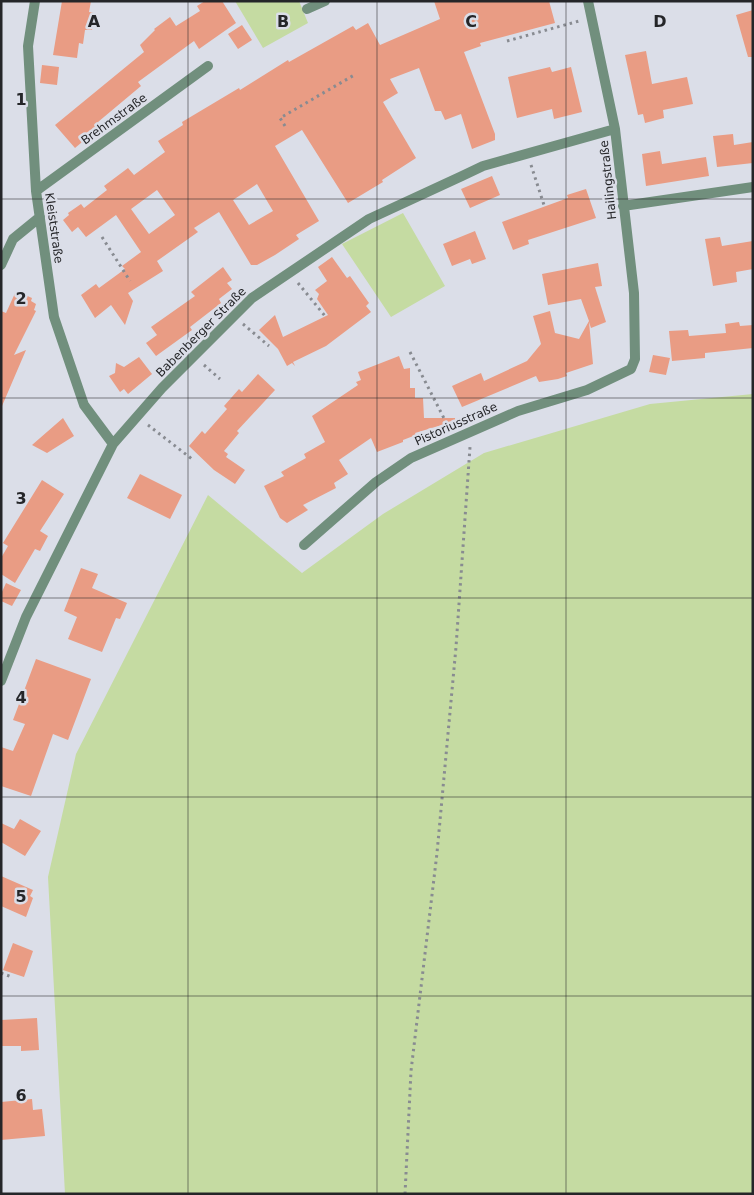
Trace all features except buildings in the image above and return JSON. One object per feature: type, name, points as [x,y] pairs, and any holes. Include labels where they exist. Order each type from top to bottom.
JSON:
[{"type":"street","name":"Kleiststraße","points":[[35,1],[28,46],[36,191],[54,317],[84,405],[113,444]]},
{"type":"street","points":[[307,9],[325,1]]},
{"type":"street","name":"Hailingstraße","points":[[588,1],[615,128],[634,293],[635,359]]},
{"type":"street","name":"Brehmstraße","points":[[36,191],[208,66]]},
{"type":"street","name":"Babenberger Straße","points":[[1,681],[26,617],[113,444],[194,356],[252,298],[369,219],[483,166],[615,128]]},
{"type":"street","points":[[623,206],[753,187]]},
{"type":"street","points":[[1,265],[14,239],[40,217]]},
{"type":"street","name":"Pistoriusstraße","points":[[304,545],[376,482],[411,458],[471,430],[518,411],[596,386],[631,369],[635,359]]},
{"type":"path","points":[[507,42],[591,17]]},
{"type":"path","points":[[285,126],[280,118],[356,74]]},
{"type":"path","points":[[527,153],[544,205]]},
{"type":"path","points":[[102,237],[130,282]]},
{"type":"path","points":[[289,272],[325,316]]},
{"type":"path","points":[[234,316],[269,346]]},
{"type":"path","points":[[410,352],[454,438]]},
{"type":"path","points":[[194,356],[220,379]]},
{"type":"path","points":[[137,417],[192,459]]},
{"type":"path","points":[[405,1194],[411,1071],[437,853],[452,686],[471,430]]},
{"type":"path","points":[[1,973],[12,977]]},
{"type":"green space","points":[[235,1],[299,1],[308,23],[263,48]]},
{"type":"green space","points":[[403,213],[445,286],[391,317],[342,244]]},
{"type":"green space","points":[[753,394],[753,1194],[65,1194],[48,877],[76,754],[208,495],[302,573],[383,514],[484,453],[650,404]]}]
